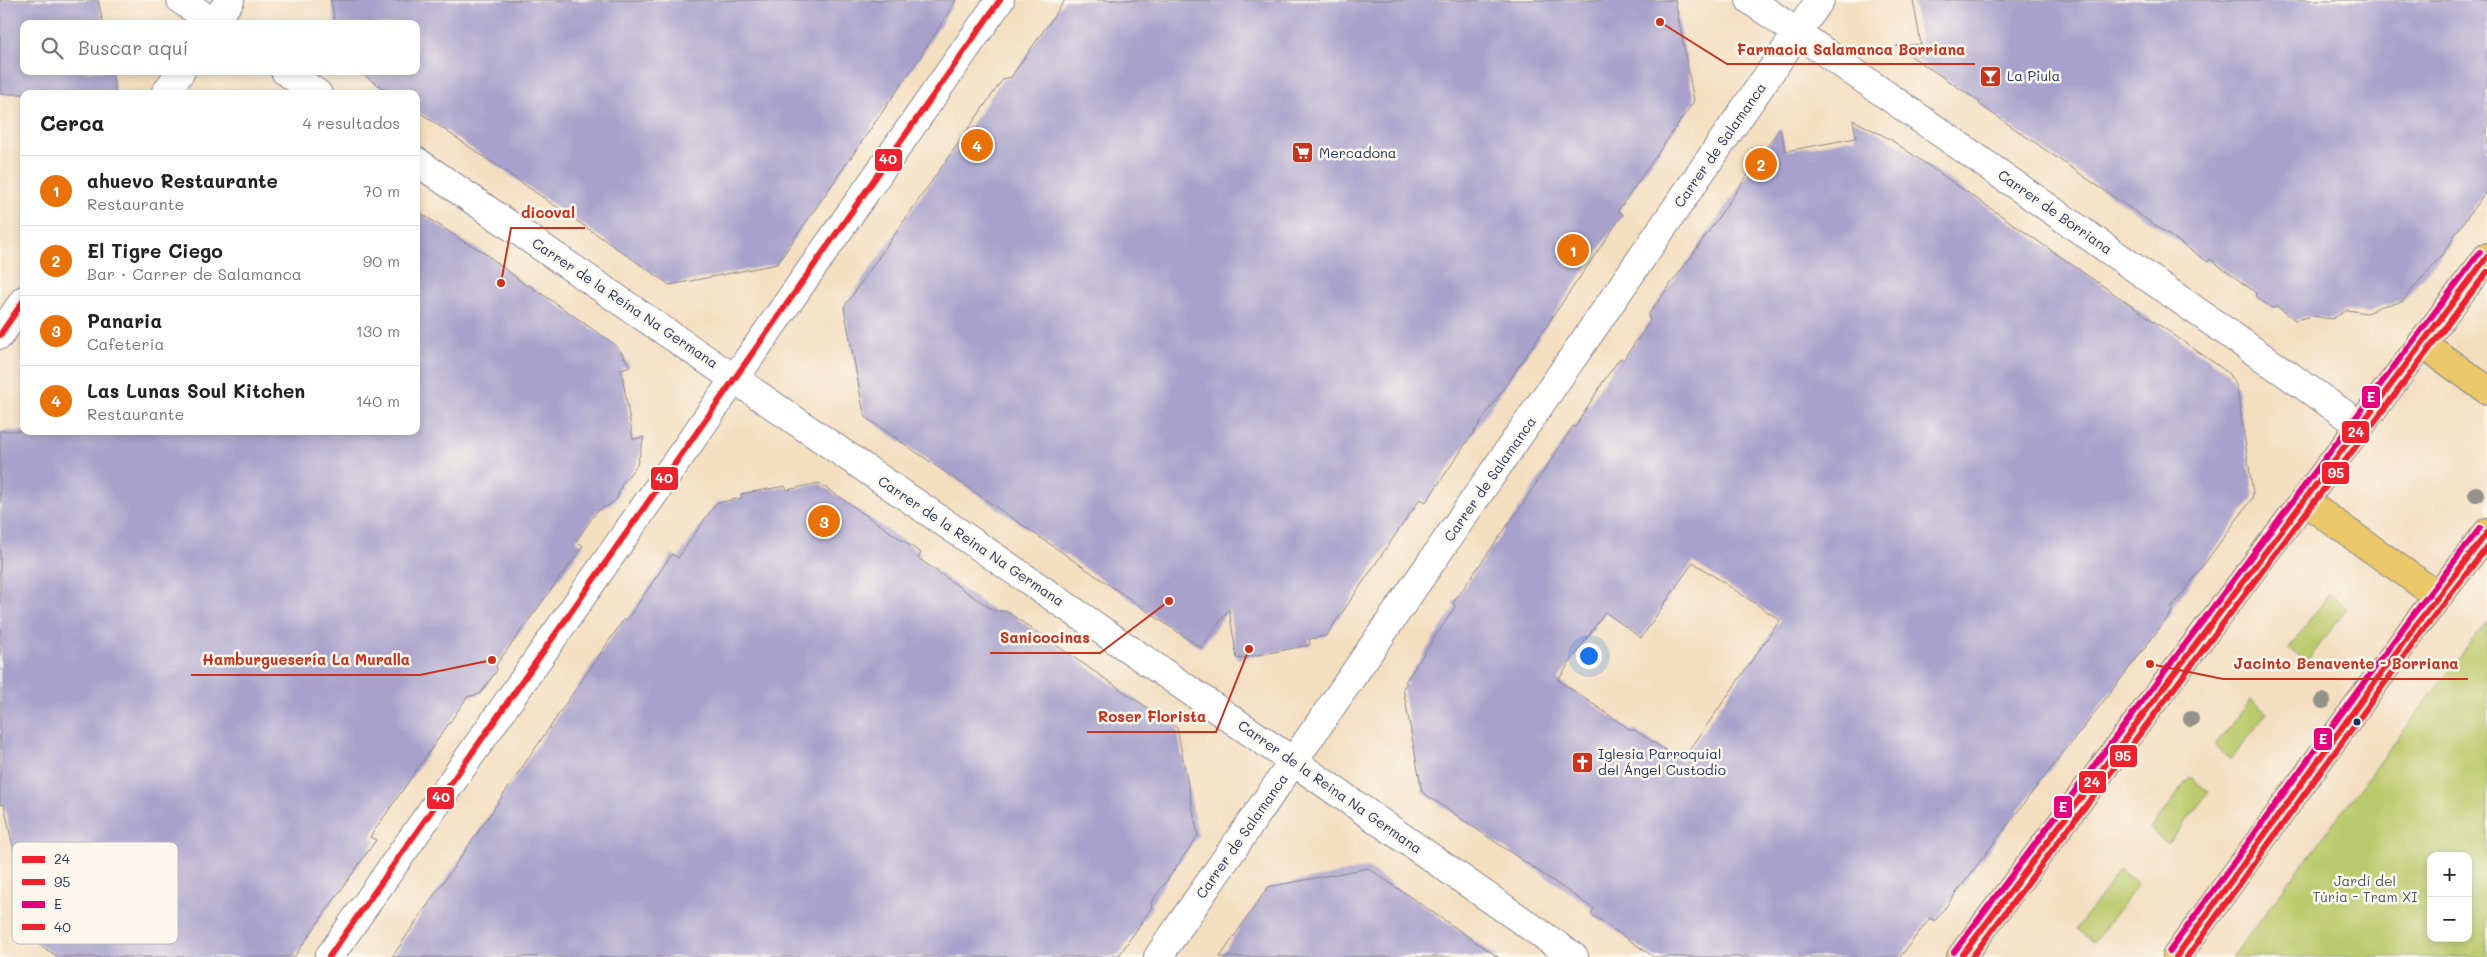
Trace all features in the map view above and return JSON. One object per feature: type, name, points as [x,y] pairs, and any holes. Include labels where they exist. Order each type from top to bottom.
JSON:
[{"type":"main road","points":[[1961,957],[2487,257]]},
{"type":"main road","points":[[2422,343],[2487,390]]},
{"type":"main road","points":[[2304,501],[2438,596]]},
{"type":"main road","points":[[2176,957],[2438,596],[2487,533]]},
{"type":"street","points":[[181,0],[210,20]]},
{"type":"street","points":[[216,20],[230,0]]},
{"type":"street","points":[[329,957],[1000,0]]},
{"type":"street","name":"Carrer de Borriana","points":[[1750,0],[2360,425]]},
{"type":"street","name":"Carrer de Salamanca","points":[[1158,957],[1820,0]]},
{"type":"street","points":[[168,90],[178,75]]},
{"type":"street","points":[[291,75],[312,90]]},
{"type":"street","name":"Carrer de la Reina Na Germana","points":[[420,164],[1294,762],[1574,957]]},
{"type":"street","points":[[0,335],[20,306]]},
{"type":"green space","points":[[2329,594],[2347,608],[2307,662],[2289,649]]},
{"type":"green space","name":"Jardí del Túria - Tram XI","points":[[2487,621],[2487,957],[2232,957]]},
{"type":"green space","points":[[2251,700],[2267,713],[2231,759],[2215,746]]},
{"type":"green space","points":[[2190,777],[2209,792],[2168,844],[2150,829]]},
{"type":"green space","points":[[2120,870],[2138,884],[2094,942],[2076,929]]},
{"type":"building","points":[[0,0],[98,0],[102,20],[20,20],[20,75],[113,75],[115,90],[20,90],[20,94],[0,94]]},
{"type":"building","points":[[331,0],[956,0],[921,56],[777,264],[670,285],[420,113],[420,90],[385,90],[364,75],[420,75],[420,20],[334,20]]},
{"type":"building","points":[[1065,0],[1675,0],[1694,101],[1618,211],[1623,214],[1426,502],[1420,499],[1326,636],[1309,639],[1310,645],[1237,659],[1229,609],[1201,648],[868,419],[864,414],[844,307],[1003,79],[1011,77]]},
{"type":"building","points":[[1913,0],[2487,0],[2487,190],[2455,234],[2449,246],[2402,302],[2381,306],[2367,313],[2347,310],[2332,319],[2313,316],[2295,320],[2278,307],[2272,308],[2255,296],[2256,293],[2210,259],[2208,262],[1979,104],[1980,102],[1896,46],[1921,44]]},
{"type":"building","points":[[1853,120],[1890,139],[2226,371],[2237,388],[2253,493],[2252,499],[2171,609],[2173,611],[1935,921],[1930,918],[1900,957],[1654,957],[1591,914],[1594,909],[1422,792],[1403,688],[1407,683],[1405,682],[1455,607],[1453,603],[1526,499],[1573,426],[1575,427],[1603,382],[1620,358],[1623,360],[1650,321],[1648,315],[1693,254],[1780,128],[1786,151],[1856,138]],"holes":[[[1693,562],[1780,620],[1682,761],[1633,729],[1632,731],[1558,680],[1605,612],[1641,638]]]},
{"type":"building","points":[[420,213],[482,251],[527,286],[529,285],[617,346],[630,366],[621,369],[633,439],[644,437],[637,465],[622,484],[617,498],[611,504],[597,511],[576,541],[583,546],[496,665],[497,670],[480,694],[467,697],[370,837],[376,840],[294,957],[58,957],[38,944],[178,944],[178,842],[12,842],[4,804],[0,805],[0,431],[20,431],[20,435],[420,435]]},
{"type":"building","points":[[819,483],[921,553],[918,558],[994,611],[1006,611],[1177,728],[1198,836],[1151,903],[1152,907],[1120,954],[1109,957],[392,957],[624,619],[626,621],[672,554],[678,558],[716,503],[742,498],[741,494],[785,486],[787,490]]},
{"type":"building","points":[[1368,868],[1498,957],[1220,957],[1268,887]]},
{"type":"transit line","name":"40","points":[[329,957],[1000,0]]},
{"type":"transit line","name":"E","points":[[1954,952],[2480,252]]},
{"type":"transit line","name":"24","points":[[1961,957],[2487,257]]},
{"type":"transit line","name":"95","points":[[1972,957],[2487,272]]},
{"type":"transit line","name":"40","points":[[0,335],[20,306]]},
{"type":"transit line","name":"E","points":[[2169,952],[2409,620],[2480,528]]},
{"type":"transit line","name":"24","points":[[2176,957],[2416,625],[2487,533]]},
{"type":"transit line","name":"95","points":[[2187,957],[2423,630],[2487,547]]},
{"type":"place","name":"Farmacia Salamanca Borriana","points":[[1660,22]]},
{"type":"place","name":"La Piula","points":[[1991,76]]},
{"type":"place","name":"Las Lunas Soul Kitchen","points":[[977,145]]},
{"type":"place","name":"Mercadona","points":[[1303,153]]},
{"type":"place","name":"El Tigre Ciego","points":[[1761,164]]},
{"type":"place","name":"ahuevo Restaurante","points":[[1573,250]]},
{"type":"place","name":"dicoval","points":[[501,283]]},
{"type":"place","name":"Panaria","points":[[824,521]]},
{"type":"place","name":"Sanicocinas","points":[[1169,601]]},
{"type":"place","name":"Roser Florista","points":[[1249,649]]},
{"type":"place","name":"Hamburguesería La Muralla","points":[[492,660]]},
{"type":"place","name":"Jacinto Benavente - Borriana","points":[[2150,664]]},
{"type":"place","name":"Iglesia Parroquial del Ángel Custodio","points":[[1582,762]]}]
